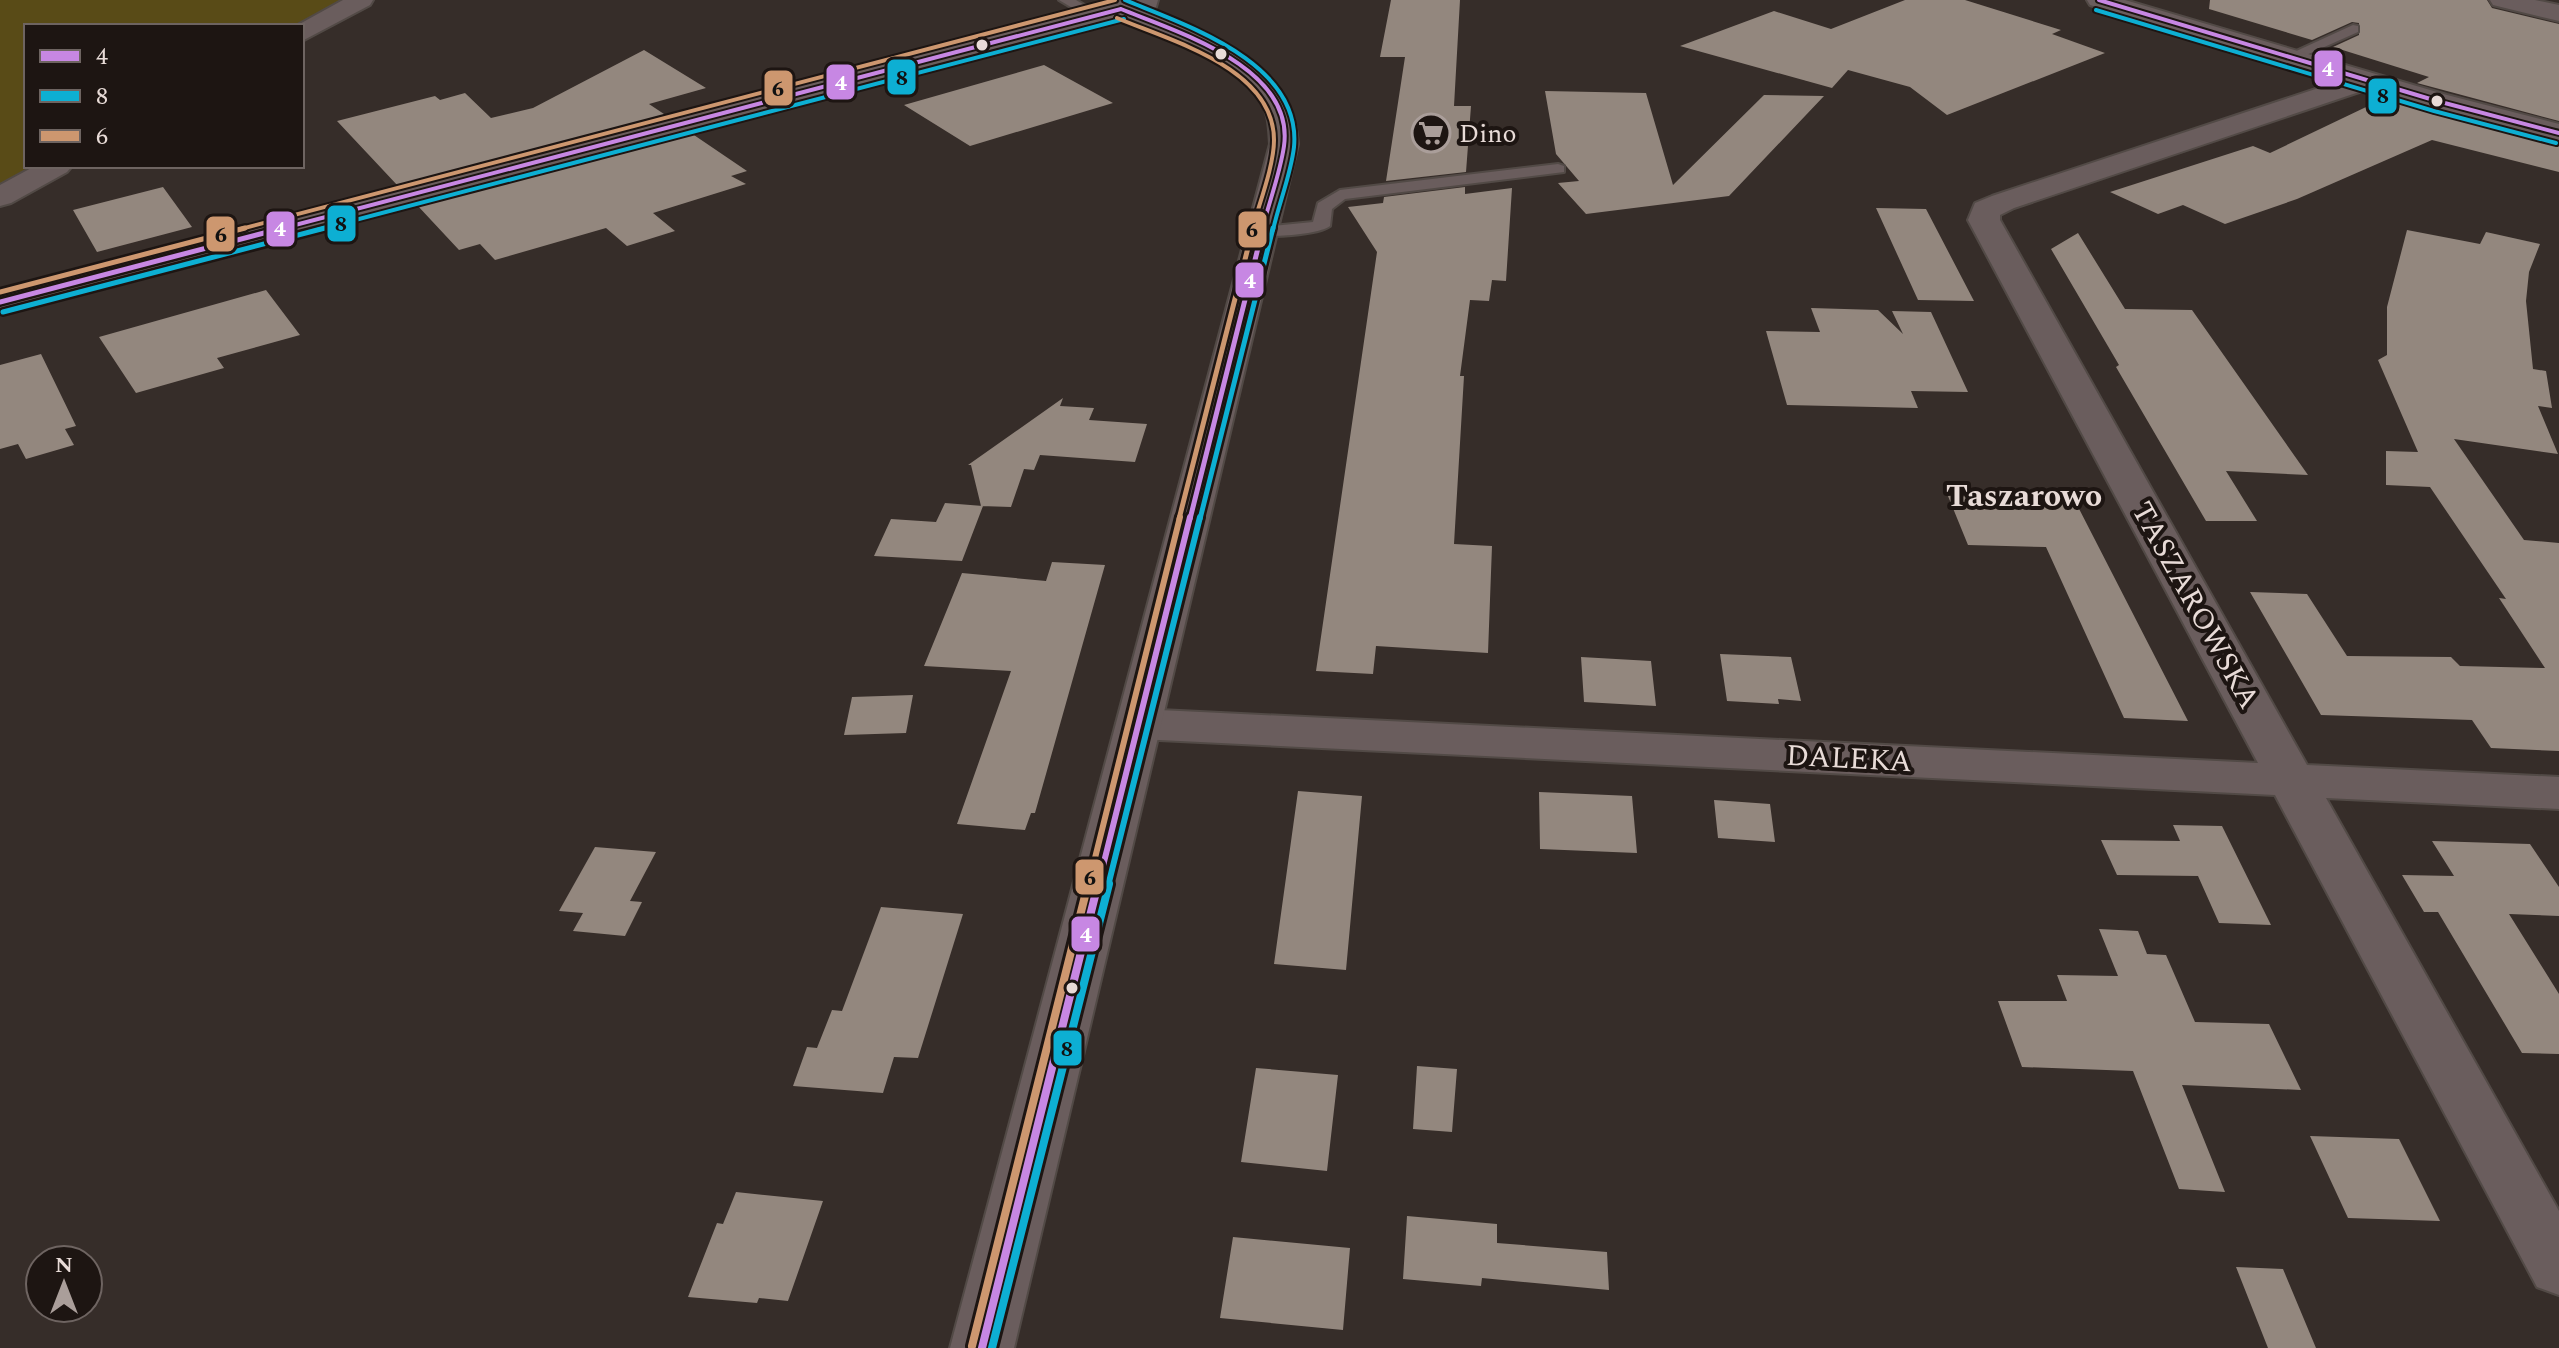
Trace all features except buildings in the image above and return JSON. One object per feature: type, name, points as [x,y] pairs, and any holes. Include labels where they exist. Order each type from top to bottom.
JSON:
[{"type":"street","points":[[304,32],[361,0]]},
{"type":"street","points":[[2099,0],[2366,81],[2559,133]]},
{"type":"street","points":[[2502,0],[2559,13]]},
{"type":"street","points":[[0,302],[1123,8],[1221,55],[1250,73],[1275,99],[1282,117],[1284,144],[982,1348]]},
{"type":"street","name":"TASZAROWSKA","points":[[2366,81],[2003,202],[1986,210],[1984,220],[2559,1268]]},
{"type":"street","points":[[0,197],[53,168]]},
{"type":"street","name":"DALEKA","points":[[1139,724],[2559,793]]},
{"type":"lane","points":[[1066,0],[1123,8]]},
{"type":"lane","points":[[2290,57],[2353,29]]},
{"type":"lane","points":[[1263,232],[1321,226],[1324,207],[1340,195],[1558,169]]},
{"type":"shaded area","points":[[0,0],[350,0],[304,25],[24,24],[24,168],[41,168],[0,190]]},
{"type":"transit line","name":"6","points":[[0,292],[1115,0]]},
{"type":"transit line","name":"8","points":[[992,1348],[1294,145],[1289,114],[1276,88],[1258,67],[1208,36],[1125,0]]},
{"type":"transit line","name":"4","points":[[2099,0],[2437,101],[2559,133]]},
{"type":"transit line","name":"4","points":[[0,302],[1121,9]]},
{"type":"transit line","name":"4","points":[[982,1348],[1284,144],[1278,107],[1267,89],[1251,73],[1209,47],[1121,9]]},
{"type":"transit line","name":"8","points":[[2096,10],[2434,111],[2556,143]]},
{"type":"transit line","name":"6","points":[[972,1346],[1274,143],[1272,119],[1267,106],[1239,76],[1199,53],[1117,18]]},
{"type":"transit line","name":"8","points":[[3,312],[1124,19]]},
{"type":"place","name":"Dino","points":[[1431,133]]},
{"type":"district","name":"Taszarowo","points":[[2024,495]]}]
